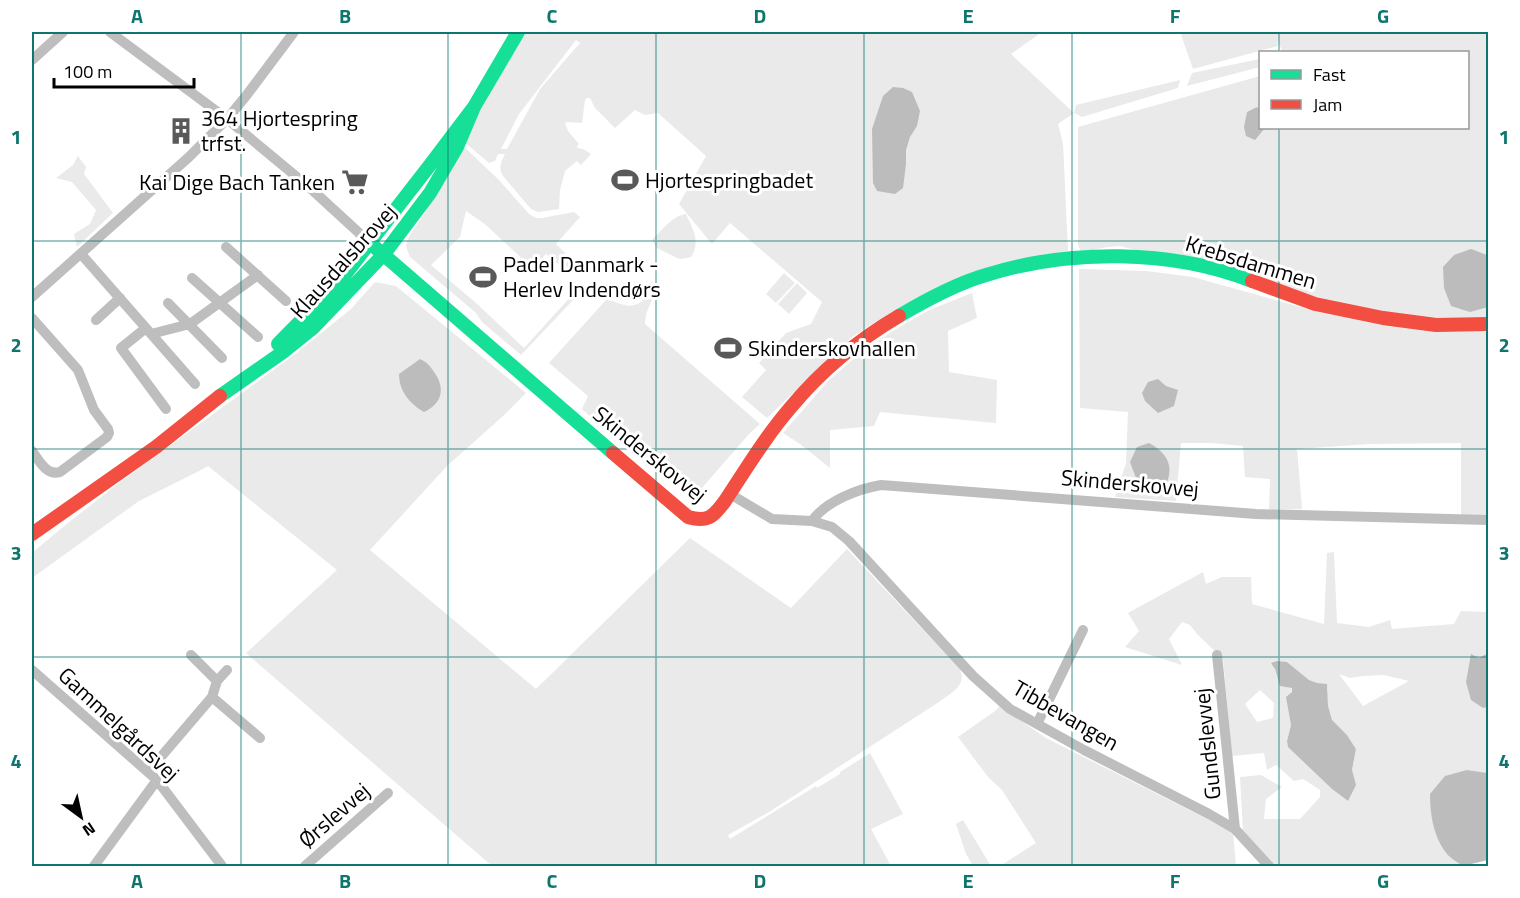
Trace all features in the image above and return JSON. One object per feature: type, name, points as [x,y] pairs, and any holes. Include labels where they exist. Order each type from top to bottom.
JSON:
[{"type":"street","points":[[32,60],[63,32]]},
{"type":"street","name":"Skinderskovvej","points":[[110,32],[227,119],[309,187],[591,435],[688,517],[695,520],[709,518],[715,514],[730,494],[772,519],[812,521],[818,514],[847,495],[864,488],[881,485],[1256,514],[1488,520]]},
{"type":"street","points":[[32,297],[189,158],[227,119],[294,32]]},
{"type":"street","name":"Klausdalsbrovej","points":[[232,387],[339,281],[370,243],[474,107],[518,32]]},
{"type":"street","name":"Klausdalsbrovej","points":[[32,534],[156,447],[232,387],[283,352],[314,327],[384,254],[430,193],[457,147],[474,107]]},
{"type":"street","points":[[226,247],[286,301]]},
{"type":"street","points":[[81,254],[195,384]]},
{"type":"street","name":"Krebsdammen","points":[[730,494],[791,407],[846,353],[901,314],[933,297],[972,279],[1013,268],[1075,258],[1118,256],[1166,259],[1222,271],[1311,303],[1378,317],[1426,324],[1472,326],[1488,324]]},
{"type":"street","points":[[166,409],[121,348],[148,331],[190,324],[258,275]]},
{"type":"street","points":[[192,278],[258,337]]},
{"type":"street","points":[[96,320],[120,298]]},
{"type":"street","points":[[168,303],[222,358]]},
{"type":"street","points":[[32,318],[78,370],[94,410],[109,433],[107,437],[55,473],[49,472],[32,451]]},
{"type":"street","name":"Klausdalsbrovej","points":[[32,545],[73,506]]},
{"type":"street","name":"Tibbevangen","points":[[812,521],[832,527],[849,541],[973,676],[1010,709],[1084,750],[1209,813],[1235,829],[1269,867]]},
{"type":"street","points":[[1037,724],[1083,630]]},
{"type":"street","points":[[190,655],[217,681]]},
{"type":"street","name":"Gundslevvej","points":[[1217,655],[1235,829]]},
{"type":"street","name":"Gammelgårdsvej","points":[[32,670],[157,780],[222,867]]},
{"type":"street","points":[[148,772],[212,697],[217,681],[227,670]]},
{"type":"street","points":[[212,697],[260,738]]},
{"type":"street","points":[[94,867],[157,780]]},
{"type":"street","name":"Ørslevvej","points":[[304,867],[388,793]]},
{"type":"shaded area","points":[[525,32],[1042,32],[1011,54],[1074,113],[1058,124],[1063,143],[1068,251],[968,274],[875,322],[852,337],[767,418],[742,397],[766,370],[759,363],[786,333],[811,324],[822,302],[730,223],[712,244],[679,204],[706,156],[658,113],[645,115],[635,110],[615,128],[595,108],[590,98],[587,98],[582,123],[565,123],[568,131],[579,144],[577,148],[591,154],[581,165],[577,161],[565,171],[560,190],[559,209],[538,212],[531,209],[501,173],[501,162],[505,154],[498,154],[495,161],[489,163],[463,141]],"holes":[[[576,40],[580,43],[540,89],[507,149],[501,149],[519,114]]]},
{"type":"shaded area","points":[[1180,32],[1488,32],[1488,319],[1465,321],[1377,313],[1120,246],[1081,252],[1078,245],[1078,127],[1259,76],[1259,129],[1469,129],[1469,51],[1282,51],[1277,40],[1278,46],[1193,69]]},
{"type":"shaded area","points":[[1259,59],[1259,67],[1187,86],[1192,73]]},
{"type":"shaded area","points":[[1180,80],[1178,88],[1082,117],[1074,113],[1076,105]]},
{"type":"shaded area","points":[[893,87],[912,92],[920,111],[917,126],[906,150],[903,188],[895,194],[877,191],[873,183],[872,129],[883,96]]},
{"type":"shaded area","points":[[1257,107],[1259,109],[1259,129],[1264,129],[1255,140],[1246,136],[1244,127],[1247,112]]},
{"type":"shaded area","points":[[462,145],[498,179],[529,214],[542,218],[574,212],[580,217],[556,244],[572,260],[571,267],[565,270],[546,254],[532,268],[486,225],[466,211],[460,237],[431,265],[524,348],[573,294],[576,297],[521,355],[410,257],[406,246],[408,238]]},
{"type":"shaded area","points":[[78,156],[86,167],[84,174],[113,213],[77,247],[74,234],[90,224],[96,210],[72,182],[56,178],[73,165]]},
{"type":"shaded area","points":[[686,214],[696,241],[691,257],[682,259],[657,248],[652,240],[672,220]]},
{"type":"shaded area","points":[[1471,249],[1487,255],[1488,258],[1488,307],[1470,312],[1451,306],[1444,288],[1443,267],[1454,255]]},
{"type":"shaded area","points":[[1079,269],[1146,271],[1193,277],[1326,314],[1488,332],[1488,517],[1461,516],[1461,443],[1370,444],[1297,449],[1302,509],[1269,509],[1270,479],[1245,477],[1243,446],[1181,443],[1176,501],[1115,497],[1126,463],[1128,412],[1080,408]]},
{"type":"shaded area","points":[[784,273],[795,283],[776,303],[766,294]]},
{"type":"shaded area","points":[[651,281],[657,288],[646,314],[645,324],[760,424],[694,497],[599,415],[594,420],[582,409],[588,396],[549,363],[606,300],[630,306],[640,303],[649,291]]},
{"type":"shaded area","points":[[375,282],[396,286],[526,393],[447,466],[370,550],[536,689],[690,538],[791,608],[847,549],[960,669],[962,680],[953,692],[769,812],[728,835],[730,839],[816,786],[817,788],[840,774],[870,753],[903,814],[871,829],[891,866],[492,866],[246,653],[337,570],[208,466],[139,501],[32,578],[32,553],[119,483],[294,355],[351,309]]},
{"type":"shaded area","points":[[797,283],[807,293],[789,314],[778,304]]},
{"type":"shaded area","points":[[972,293],[977,318],[948,331],[949,372],[997,380],[996,423],[880,412],[874,426],[830,430],[830,468],[783,433],[828,381],[858,355],[929,310]]},
{"type":"shaded area","points":[[420,359],[433,370],[441,390],[435,405],[424,412],[406,396],[399,374]]},
{"type":"shaded area","points":[[1158,379],[1166,386],[1178,390],[1174,406],[1158,413],[1145,401],[1142,393],[1148,382]]},
{"type":"shaded area","points":[[1149,443],[1165,457],[1168,462],[1169,475],[1164,489],[1149,493],[1140,489],[1130,462],[1137,447]]},
{"type":"shaded area","points":[[1334,552],[1337,623],[1369,627],[1390,620],[1392,629],[1454,624],[1461,611],[1488,612],[1488,653],[1479,658],[1471,655],[1483,708],[1488,707],[1488,773],[1467,770],[1445,852],[1463,866],[1272,866],[1243,832],[1240,777],[1261,775],[1282,787],[1266,799],[1264,819],[1300,819],[1320,797],[1320,790],[1303,779],[1294,781],[1276,765],[1267,770],[1264,753],[1232,756],[1223,659],[1190,625],[1182,622],[1169,639],[1182,665],[1125,647],[1139,631],[1128,613],[1203,572],[1206,584],[1222,577],[1251,577],[1252,604],[1324,624],[1327,553]],"holes":[[[1287,662],[1309,680],[1328,689],[1328,706],[1332,721],[1347,735],[1356,749],[1348,801],[1332,789],[1288,746],[1292,687],[1277,677],[1275,669]],[[1339,674],[1350,678],[1384,675],[1409,681],[1363,706]],[[1260,690],[1274,703],[1273,718],[1257,722],[1245,704]]]},
{"type":"shaded area","points":[[1488,653],[1488,707],[1483,708],[1471,700],[1466,682],[1471,654],[1479,658]]},
{"type":"shaded area","points":[[1287,662],[1309,680],[1327,684],[1328,706],[1332,720],[1347,735],[1356,749],[1352,770],[1356,785],[1348,801],[1288,747],[1287,741],[1291,725],[1286,697],[1292,692],[1292,688],[1280,686],[1271,663]]},
{"type":"shaded area","points":[[1000,706],[1046,738],[1233,832],[1236,866],[1000,866],[1036,843],[1002,790],[988,777],[958,737]]},
{"type":"shaded area","points":[[1467,770],[1488,773],[1488,860],[1463,866],[1448,855],[1440,844],[1432,816],[1430,794],[1445,776]]},
{"type":"shaded area","points":[[963,820],[991,866],[973,866],[966,854],[956,824]]},
{"type":"traffic: fast","points":[[278,344],[340,281],[430,165],[474,107],[518,32]]},
{"type":"traffic: fast","points":[[220,396],[283,352],[314,327],[384,254],[430,193],[457,147],[474,107]]},
{"type":"traffic: fast","points":[[370,243],[613,453]]},
{"type":"traffic: fast","points":[[899,316],[963,283],[1018,266],[1051,260],[1120,256],[1154,258],[1221,270],[1252,281]]},
{"type":"traffic: jam","points":[[1252,281],[1315,304],[1383,318],[1436,325],[1488,324]]},
{"type":"traffic: jam","points":[[613,453],[688,517],[706,519],[721,506],[782,418],[815,381],[869,335],[899,316]]},
{"type":"traffic: jam","points":[[32,534],[156,447],[220,396]]},
{"type":"place","name":"364 Hjortespring trfst.","points":[[181,131]]},
{"type":"place","name":"Hjortespringbadet","points":[[625,180]]},
{"type":"place","name":"Kai Dige Bach Tanken","points":[[355,182]]},
{"type":"place","name":"Padel Danmark - Herlev Indendørs","points":[[483,277]]},
{"type":"place","name":"Skinderskovhallen","points":[[728,348]]}]
